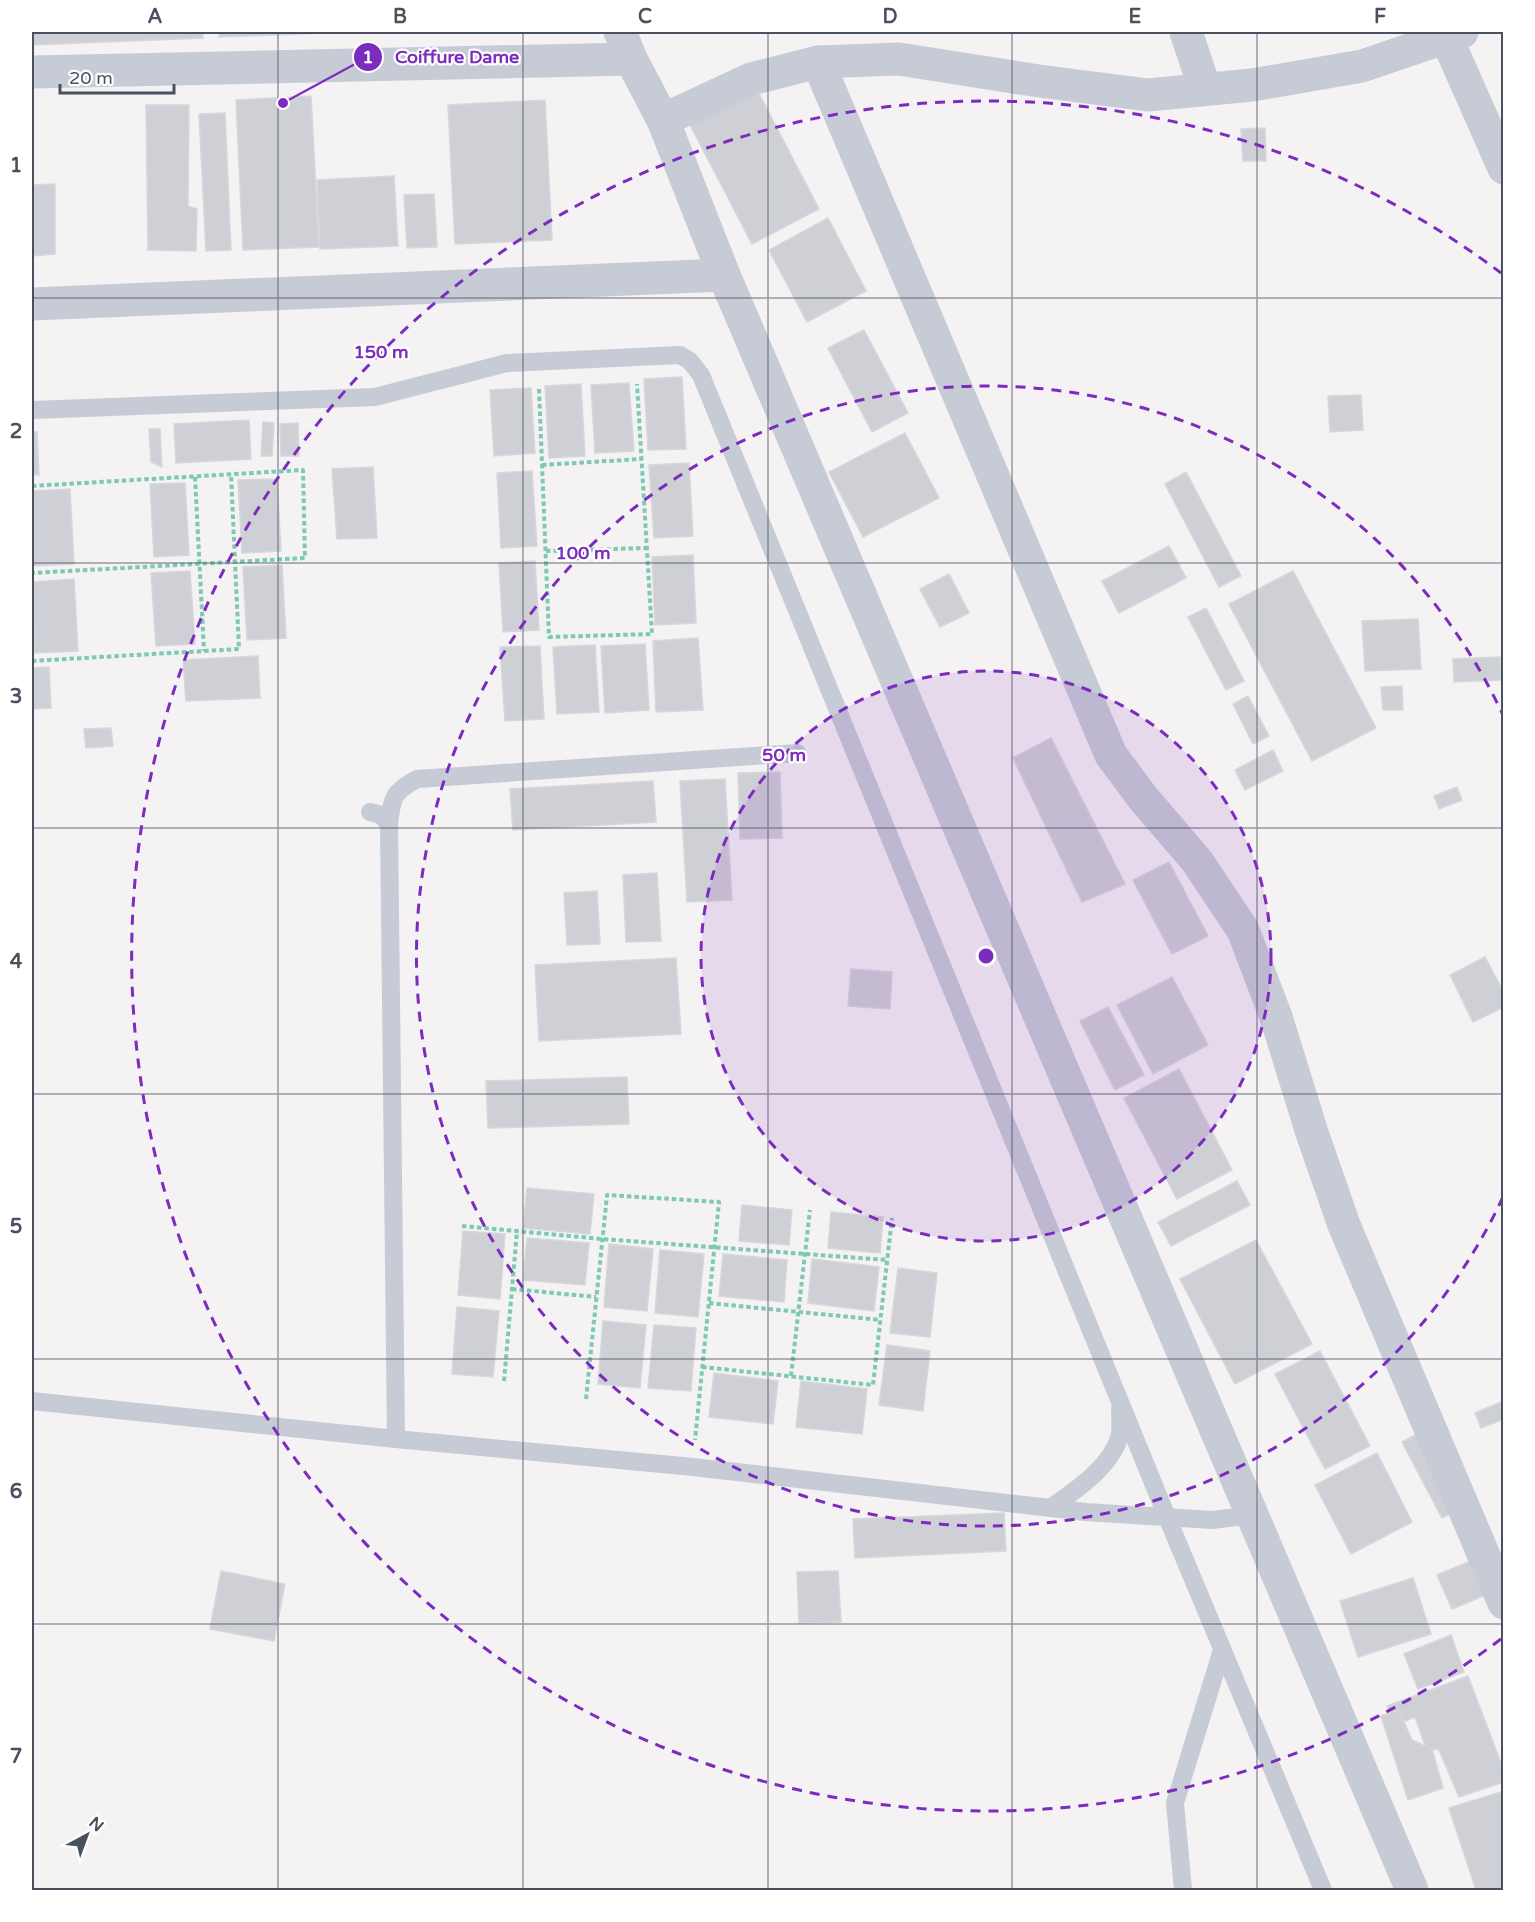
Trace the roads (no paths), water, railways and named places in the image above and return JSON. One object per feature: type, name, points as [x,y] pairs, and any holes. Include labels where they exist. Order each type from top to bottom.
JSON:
[{"type":"street","points":[[1186,32],[1204,89]]},
{"type":"street","points":[[663,120],[750,80],[818,62],[899,59],[1148,95],[1252,85],[1362,66],[1454,34],[1503,168]]},
{"type":"street","points":[[32,72],[626,45],[663,120],[724,275],[1413,1890]]},
{"type":"street","points":[[818,62],[1111,755],[1143,798],[1197,861],[1243,930],[1276,1017],[1312,1133],[1344,1225],[1492,1545],[1503,1603]]},
{"type":"street","points":[[32,304],[724,275]]},
{"type":"lane","points":[[32,410],[375,397],[507,363],[680,355],[690,361],[701,375],[1167,1517],[1323,1890]]},
{"type":"lane","points":[[396,1439],[389,824],[391,800],[401,788],[417,779],[797,753]]},
{"type":"lane","points":[[370,812],[381,814],[389,824]]},
{"type":"lane","points":[[32,1401],[693,1467],[1050,1508],[1212,1520],[1252,1515]]},
{"type":"lane","points":[[1050,1508],[1080,1487],[1106,1461],[1120,1435],[1120,1401]]},
{"type":"lane","points":[[1183,1890],[1175,1803],[1222,1650]]},
{"type":"place","name":"Coiffure Dame","points":[[283,103]]}]
